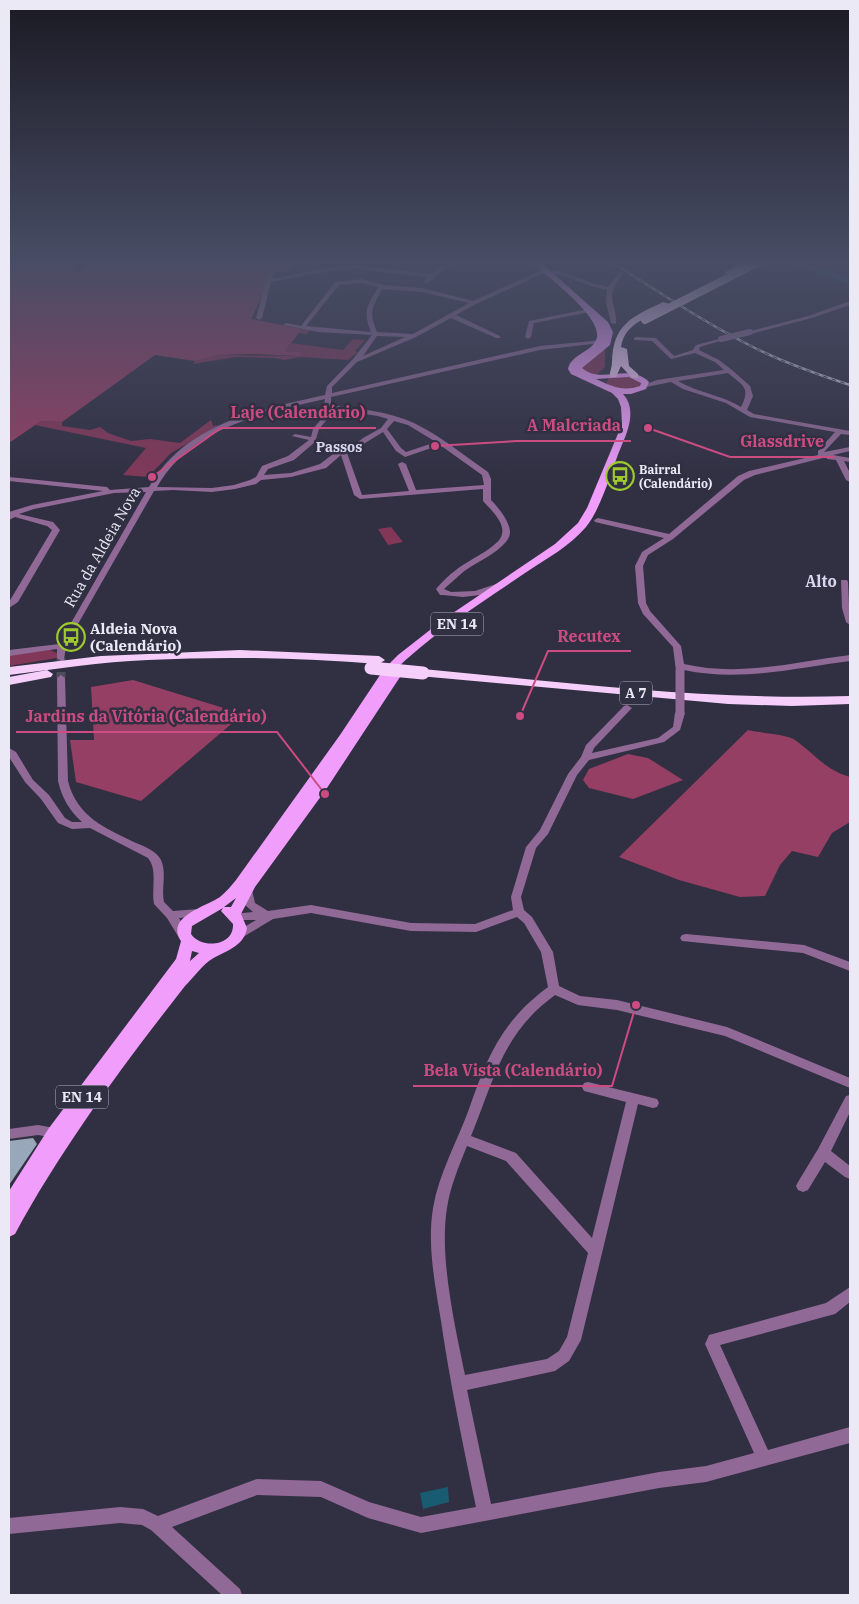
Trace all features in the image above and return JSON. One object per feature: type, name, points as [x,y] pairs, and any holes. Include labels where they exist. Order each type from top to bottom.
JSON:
[{"type":"highway","points":[[610,375],[616,370],[616,350],[620,336]]},
{"type":"highway","points":[[628,336],[623,346],[625,367],[637,376]]},
{"type":"highway","name":"A 7","points":[[9,671],[110,658],[198,653],[286,654],[728,700],[784,702],[850,700]]},
{"type":"highway","name":"A 7","points":[[9,681],[98,668],[178,663],[375,664]]},
{"type":"highway","name":"A 7","points":[[426,669],[716,691],[791,694],[850,692]]},
{"type":"main road","points":[[600,344],[578,368],[587,375],[637,376],[645,382],[643,387],[631,392],[615,390],[578,375],[572,369],[575,361],[600,344],[609,339],[609,336]]},
{"type":"main road","points":[[604,385],[603,380],[610,375]]},
{"type":"main road","name":"EN 14","points":[[9,1205],[54,1133],[183,961],[187,940],[184,934],[186,924],[230,896],[241,883],[344,738],[388,671],[402,656],[573,534],[587,518],[626,424],[625,407],[622,398],[615,390]]},
{"type":"main road","name":"EN 14","points":[[235,916],[247,889],[323,785],[396,674],[409,659],[573,543],[587,530],[600,509],[633,427],[634,418],[629,400],[631,392]]},
{"type":"main road","points":[[204,911],[218,909],[235,916],[240,923],[238,936]]},
{"type":"main road","name":"EN 14","points":[[9,1229],[23,1201],[65,1137],[169,996],[194,966],[231,943],[238,936]]},
{"type":"main road","points":[[187,940],[202,949],[222,948]]},
{"type":"street","points":[[259,478],[265,468],[291,458],[313,439],[316,429],[326,417],[331,384],[355,361],[374,336]]},
{"type":"street","points":[[388,336],[403,338]]},
{"type":"street","points":[[355,361],[403,338],[414,336]]},
{"type":"street","points":[[636,339],[654,339],[673,358],[695,351],[698,346],[735,336]]},
{"type":"street","name":"Rua da Aldeia Nova","points":[[62,646],[162,471],[175,457],[194,442],[216,429],[254,414],[535,349],[576,343],[600,344]]},
{"type":"street","points":[[695,351],[716,361],[748,387],[750,396],[743,411]]},
{"type":"street","points":[[361,353],[372,354]]},
{"type":"street","points":[[643,387],[665,381],[730,371]]},
{"type":"street","points":[[637,376],[665,381]]},
{"type":"street","points":[[673,380],[685,388],[728,402],[752,416],[768,417],[850,433]]},
{"type":"street","points":[[329,407],[373,412],[410,424],[442,442],[485,474],[488,479],[486,487],[487,501],[497,510],[506,532],[499,545],[459,571],[440,589],[443,593],[450,595],[467,594],[483,592],[494,585],[502,584]]},
{"type":"street","points":[[10,515],[38,505],[122,490],[151,488],[224,489],[244,485],[259,478],[282,476],[316,468],[329,462],[339,452],[355,447],[383,429],[393,418]]},
{"type":"street","points":[[383,429],[391,437],[398,450],[405,455],[442,442]]},
{"type":"street","points":[[822,456],[820,452],[840,431]]},
{"type":"street","points":[[295,436],[313,439]]},
{"type":"street","points":[[586,758],[661,740],[677,728],[680,713],[680,669],[677,646],[646,612],[642,603],[639,566],[645,554],[670,537],[742,478],[752,473],[850,449]]},
{"type":"street","points":[[339,452],[344,454],[360,497],[486,487]]},
{"type":"street","points":[[822,456],[850,460]]},
{"type":"street","points":[[839,458],[850,480]]},
{"type":"street","points":[[402,464],[413,493]]},
{"type":"street","points":[[9,479],[122,490]]},
{"type":"street","points":[[9,605],[14,602],[56,530],[50,524],[10,515]]},
{"type":"street","points":[[598,520],[670,537]]},
{"type":"street","points":[[844,582],[846,608],[850,622]]},
{"type":"street","points":[[448,622],[447,617],[471,601],[467,594]]},
{"type":"street","points":[[9,653],[62,646],[61,658]]},
{"type":"street","points":[[680,669],[710,672],[745,671],[850,658]]},
{"type":"street","points":[[61,678],[63,787],[77,812],[90,824],[146,852],[155,859],[158,868],[158,904],[171,915],[187,940]]},
{"type":"street","points":[[627,708],[589,748],[586,758],[573,774],[544,832],[531,847],[516,897],[519,912],[528,920],[547,952],[554,988],[578,1000],[617,1005],[728,1032],[850,1083]]},
{"type":"street","points":[[11,755],[28,781],[46,799],[60,819],[70,825],[90,824]]},
{"type":"street","points":[[247,889],[250,905],[271,915]]},
{"type":"street","points":[[235,916],[271,915],[311,909],[412,927],[476,928],[519,912]]},
{"type":"street","points":[[171,915],[204,911]]},
{"type":"street","points":[[238,936],[271,915]]},
{"type":"street","points":[[686,938],[804,948],[850,967]]},
{"type":"street","points":[[485,1513],[458,1384],[441,1273],[438,1238],[440,1209],[445,1186],[492,1062],[518,1018],[554,988]]},
{"type":"street","points":[[588,1087],[653,1102]]},
{"type":"street","points":[[458,1384],[550,1366],[564,1356],[574,1340],[633,1098]]},
{"type":"street","points":[[803,1186],[823,1153],[850,1100]]},
{"type":"street","points":[[9,1134],[38,1130],[54,1133]]},
{"type":"street","points":[[464,1139],[511,1157],[596,1252]]},
{"type":"street","points":[[823,1153],[850,1173]]},
{"type":"street","points":[[764,1459],[712,1344],[714,1340],[830,1309],[849,1298]]},
{"type":"street","points":[[158,1524],[257,1487],[321,1489],[368,1510],[421,1525],[659,1480],[706,1474],[850,1435]]},
{"type":"street","points":[[9,1526],[120,1515],[143,1517],[158,1524],[234,1595]]},
{"type":"shaded area","points":[[9,336],[297,336],[285,351],[300,352],[300,356],[218,355],[195,361],[155,355],[62,422],[41,421],[9,443]]},
{"type":"shaded area","points":[[353,339],[365,340],[355,351],[358,352],[348,360],[300,357],[285,360],[236,357],[193,364],[195,361],[218,355],[300,356],[299,352],[285,351],[291,343],[343,350]]},
{"type":"shaded area","points":[[605,349],[605,367],[596,375],[588,374],[582,369],[582,366]]},
{"type":"shaded area","points":[[631,376],[641,383],[639,387],[626,390],[606,383],[609,378]]},
{"type":"shaded area","points":[[211,420],[213,426],[219,425],[171,453],[148,477],[123,475],[146,448],[35,425],[41,421],[62,422],[62,426],[90,430],[100,427],[108,433],[131,441],[150,439],[180,443]]},
{"type":"shaded area","points":[[391,527],[403,542],[388,545],[378,529]]},
{"type":"shaded area","points":[[50,650],[57,653],[57,658],[9,666],[9,655]]},
{"type":"shaded area","points":[[133,680],[243,714],[141,801],[76,782],[70,740],[94,740],[91,687]]},
{"type":"shaded area","points":[[748,730],[791,738],[833,770],[850,777],[850,822],[832,833],[818,857],[792,851],[780,865],[765,896],[740,897],[679,880],[619,857]]},
{"type":"shaded area","points":[[628,754],[648,758],[683,780],[633,799],[589,788],[583,780],[589,769]]},
{"type":"water","points":[[448,1487],[449,1502],[423,1509],[420,1493]]},
{"type":"building","points":[[33,1138],[37,1144],[9,1185],[9,1141]]},
{"type":"tunnel","points":[[61,658],[61,678]]},
{"type":"railway","points":[[733,336],[775,357],[850,385]]},
{"type":"place","name":"Glassdrive","points":[[648,428]]},
{"type":"place","name":"A Malcriada","points":[[435,446]]},
{"type":"place","name":"Bairral (Calendário)","points":[[620,476]]},
{"type":"place","name":"Laje (Calendário)","points":[[152,477]]},
{"type":"place","name":"Aldeia Nova (Calendário)","points":[[71,637]]},
{"type":"place","name":"Recutex","points":[[520,716]]},
{"type":"place","name":"Jardins da Vitória (Calendário)","points":[[325,794]]},
{"type":"place","name":"Bela Vista (Calendário)","points":[[636,1005]]},
{"type":"district","name":"Passos","points":[[339,447]]},
{"type":"district","name":"Alto","points":[[821,581]]}]
